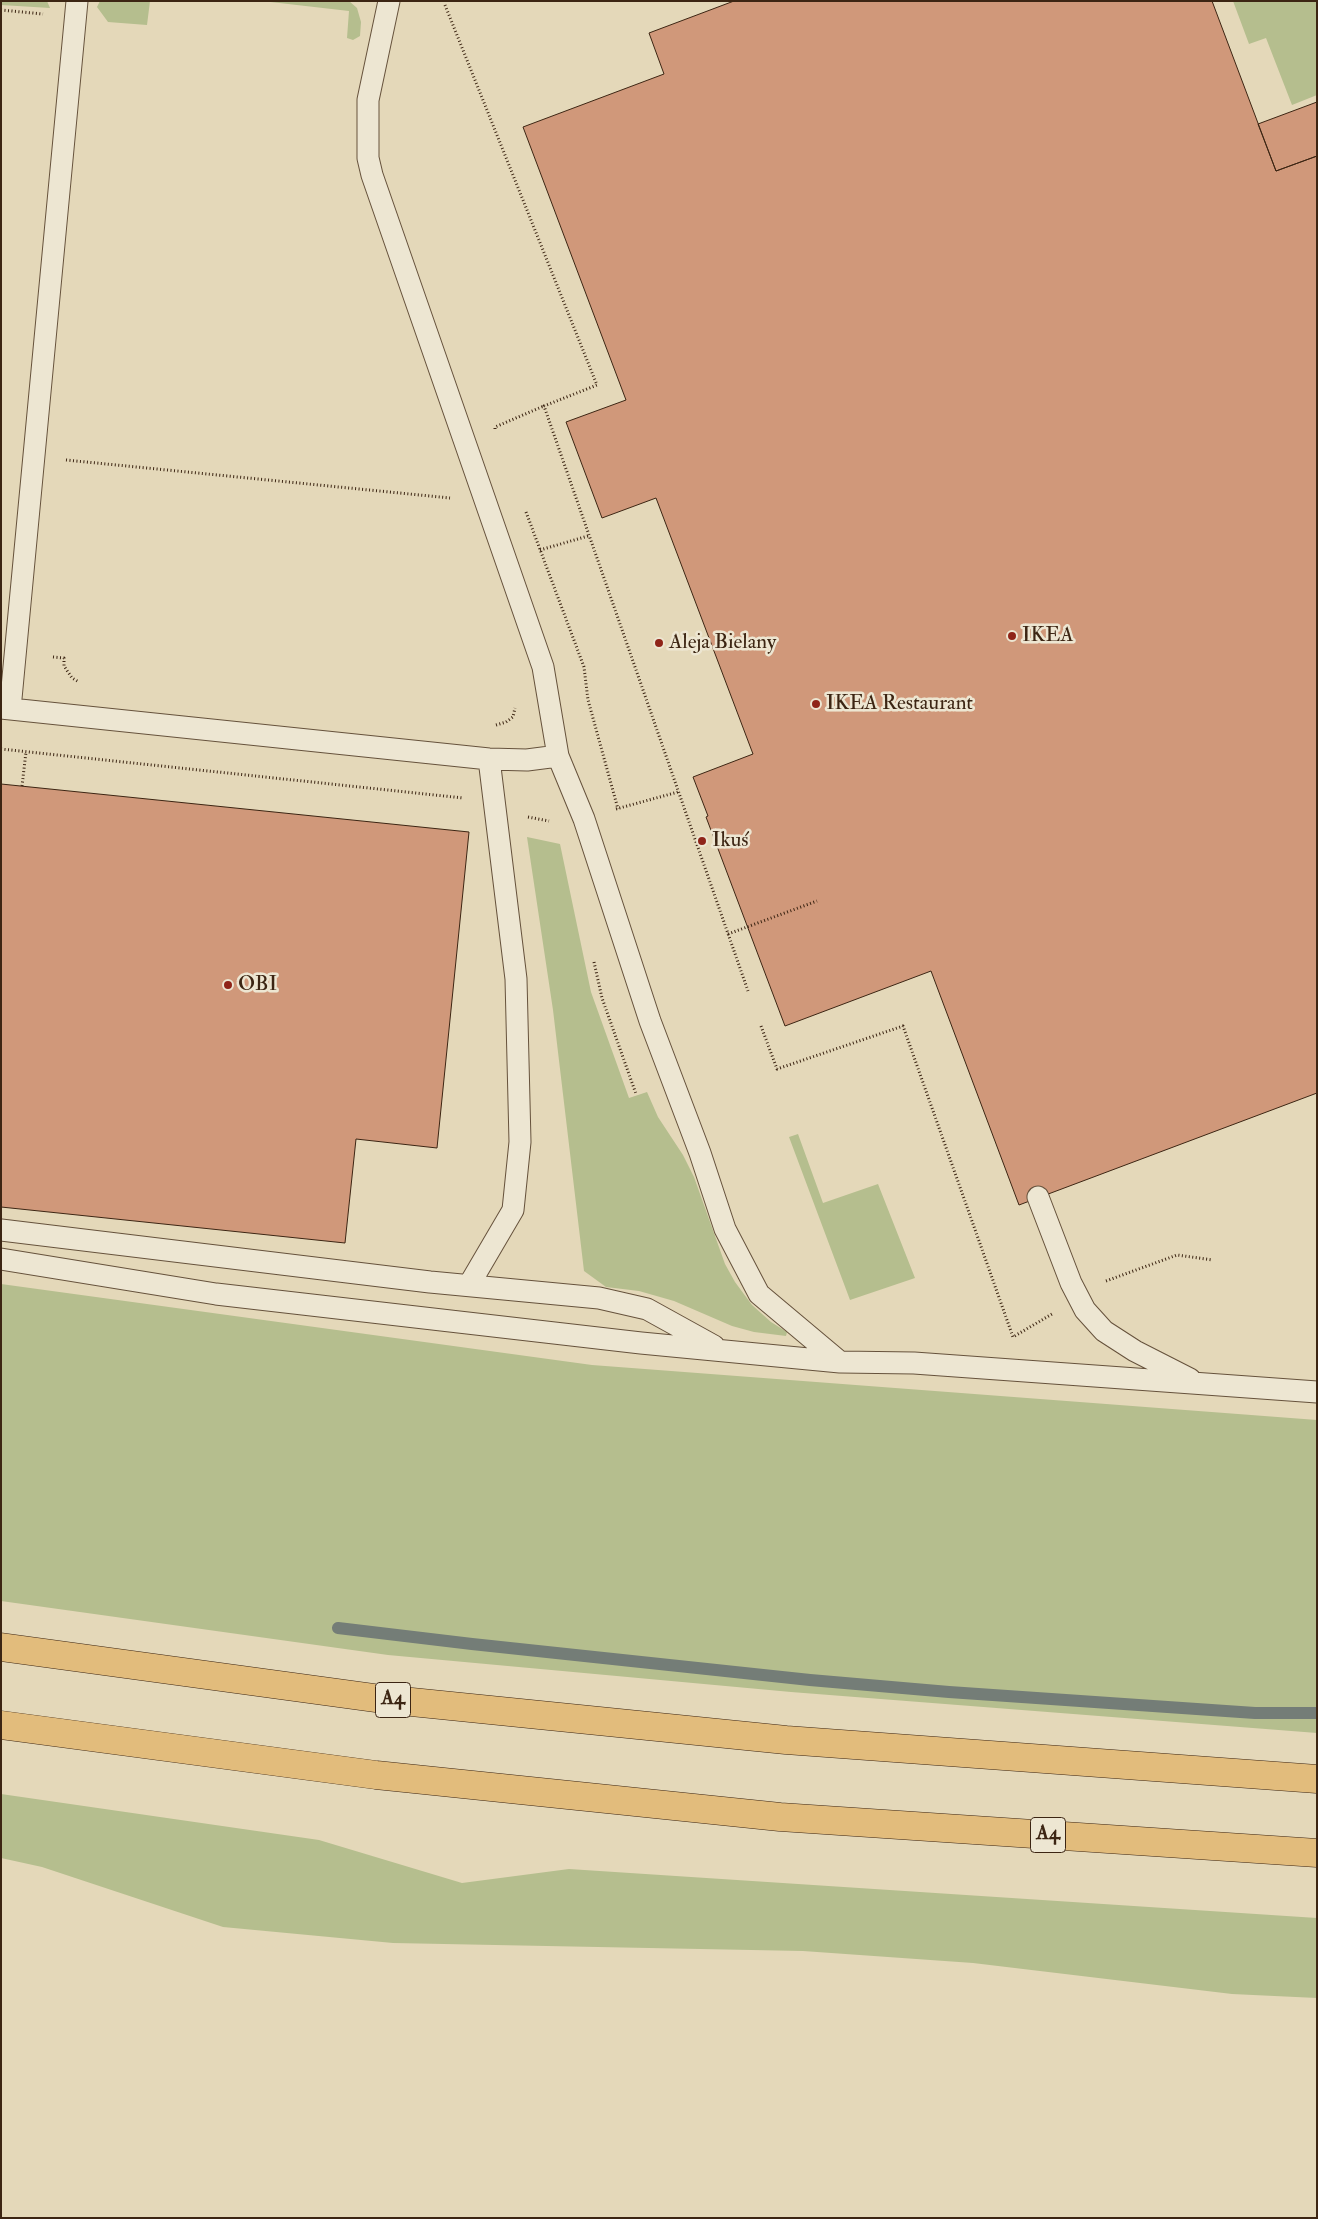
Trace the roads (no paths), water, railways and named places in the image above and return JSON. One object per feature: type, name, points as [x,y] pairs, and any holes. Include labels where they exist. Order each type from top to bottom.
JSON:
[{"type":"highway","name":"A4","points":[[1,1647],[382,1699],[786,1740],[1317,1778]]},
{"type":"highway","name":"A4","points":[[1,1725],[376,1775],[780,1817],[1317,1853]]},
{"type":"lane","points":[[77,1],[6,708],[489,759],[527,760],[558,756]]},
{"type":"lane","points":[[389,1],[368,100],[368,158],[372,175],[543,667],[558,756],[584,819],[650,1021],[700,1153],[725,1229],[759,1294],[840,1362]]},
{"type":"lane","points":[[469,1286],[513,1210],[520,1142],[516,979],[489,759]]},
{"type":"lane","points":[[1038,1198],[1076,1293],[1085,1310],[1104,1331],[1135,1351],[1199,1384]]},
{"type":"lane","points":[[1,1230],[469,1286],[599,1298],[647,1309],[720,1350]]},
{"type":"lane","points":[[1,1259],[216,1294],[641,1343],[840,1362],[914,1363],[1317,1392]]},
{"type":"waterway","points":[[338,1628],[810,1680],[949,1692],[1255,1713],[1317,1713]]},
{"type":"place","name":"IKEA","points":[[1012,636]]},
{"type":"place","name":"Aleja Bielany","points":[[659,643]]},
{"type":"place","name":"IKEA Restaurant","points":[[816,704]]},
{"type":"place","name":"Ikuś","points":[[702,841]]},
{"type":"place","name":"OBI","points":[[228,985]]}]
